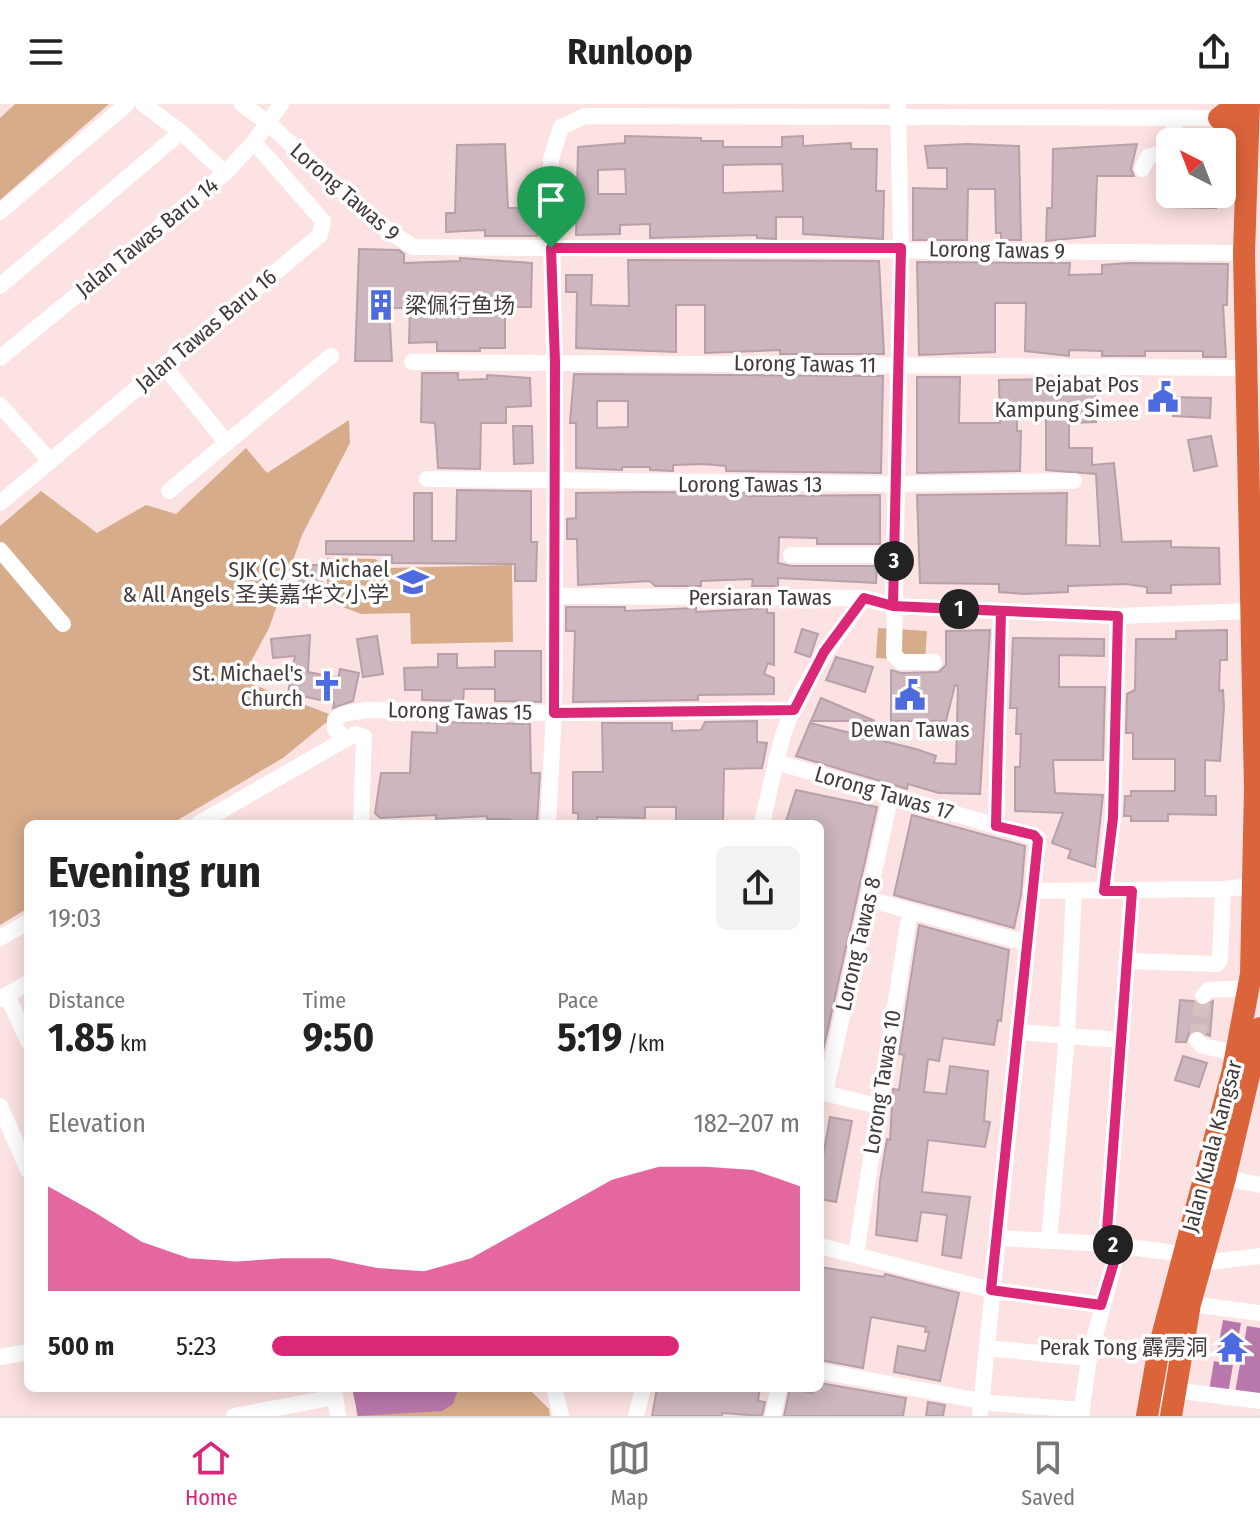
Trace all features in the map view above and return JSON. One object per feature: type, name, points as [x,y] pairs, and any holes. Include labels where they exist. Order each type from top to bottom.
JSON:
[{"type":"highway","points":[[1219,118],[1251,113]]},
{"type":"highway","name":"Jalan Kuala Kangsar","points":[[1147,1411],[1192,1258],[1236,1053],[1248,988],[1257,883],[1244,253],[1251,113]]},
{"type":"highway","points":[[1219,118],[1237,132],[1236,187],[1245,220]]},
{"type":"highway","points":[[1260,152],[1260,193]]},
{"type":"highway","name":"Jalan Kuala Kangsar","points":[[1171,1416],[1190,1304],[1192,1258],[1225,1178],[1260,1028]]},
{"type":"street","points":[[0,212],[127,104]]},
{"type":"street","points":[[143,104],[181,132],[225,173]]},
{"type":"street","name":"Lorong Tawas 9","points":[[242,104],[268,123],[352,202],[401,242],[413,247],[901,248],[1244,253]]},
{"type":"street","name":"Jalan Tawas Baru 14","points":[[0,358],[225,173],[254,142],[281,104]]},
{"type":"street","points":[[548,820],[554,713],[556,483],[551,159],[561,127],[585,116],[1134,111],[1174,118],[1219,118]]},
{"type":"street","points":[[898,112],[901,248],[893,606],[897,659],[901,662],[934,662]]},
{"type":"street","points":[[1174,118],[1174,128]]},
{"type":"street","points":[[0,286],[181,132]]},
{"type":"street","name":"Jalan Tawas Baru 16","points":[[6,498],[320,235],[323,221],[254,142]]},
{"type":"street","points":[[1142,169],[1148,157],[1156,155]]},
{"type":"street","points":[[309,206],[334,186]]},
{"type":"street","points":[[169,491],[331,356]]},
{"type":"street","name":"Lorong Tawas 11","points":[[412,362],[1247,368]]},
{"type":"street","points":[[164,366],[227,443]]},
{"type":"street","points":[[0,405],[50,461]]},
{"type":"street","points":[[0,479],[6,498]]},
{"type":"street","name":"Lorong Tawas 13","points":[[427,479],[556,483],[1074,481]]},
{"type":"street","points":[[0,550],[63,624]]},
{"type":"street","points":[[791,555],[894,555]]},
{"type":"street","name":"Persiaran Tawas","points":[[554,596],[864,598],[893,606],[1118,616],[1252,611]]},
{"type":"street","points":[[763,820],[776,762],[794,710],[824,652],[864,598]]},
{"type":"street","points":[[996,826],[1001,611]]},
{"type":"street","points":[[1104,891],[1113,818],[1118,616]]},
{"type":"street","name":"Lorong Tawas 15","points":[[346,739],[335,729],[335,720],[343,714],[366,710],[554,713],[794,710]]},
{"type":"street","points":[[205,820],[356,734],[364,737],[361,820]]},
{"type":"street","name":"Lorong Tawas 17","points":[[776,762],[1037,837],[1031,891]]},
{"type":"street","name":"Lorong Tawas 8","points":[[824,1085],[891,795]]},
{"type":"street","points":[[981,1408],[1031,891],[1223,889],[1257,883]]},
{"type":"street","points":[[1127,961],[1217,964],[1220,960],[1223,889]]},
{"type":"street","points":[[1049,1241],[1067,1035],[1074,891]]},
{"type":"street","points":[[824,1372],[981,1408],[1081,1413],[1112,1245],[1121,1040],[1132,891]]},
{"type":"street","points":[[868,899],[1026,943]]},
{"type":"street","name":"Lorong Tawas 10","points":[[856,1254],[910,911]]},
{"type":"street","points":[[0,938],[24,924]]},
{"type":"street","points":[[24,985],[4,997],[24,1034]]},
{"type":"street","points":[[1203,996],[1208,990],[1248,988]]},
{"type":"street","points":[[1017,1032],[1121,1040]]},
{"type":"street","points":[[1197,1040],[1203,1046],[1236,1053]]},
{"type":"street","points":[[824,1093],[878,1106]]},
{"type":"street","points":[[0,1106],[24,1161]]},
{"type":"street","points":[[1225,1178],[1260,1185]]},
{"type":"street","points":[[997,1238],[1112,1245],[1192,1258],[1260,1256]]},
{"type":"street","points":[[824,1247],[991,1290],[1101,1305]]},
{"type":"street","points":[[1190,1304],[1260,1313]]},
{"type":"street","points":[[987,1348],[1089,1358]]},
{"type":"street","points":[[0,1357],[24,1353]]},
{"type":"street","points":[[1147,1411],[1173,1390],[1260,1401]]},
{"type":"street","points":[[234,1416],[335,1392],[338,1416]]},
{"type":"street","points":[[555,1392],[561,1416]]},
{"type":"street","points":[[636,1416],[642,1392]]},
{"type":"street","points":[[773,1416],[778,1392]]},
{"type":"shaded area","points":[[15,104],[109,104],[0,200],[0,118]]},
{"type":"shaded area","points":[[349,420],[350,443],[302,535],[269,628],[241,680],[334,716],[283,758],[178,820],[24,820],[24,910],[0,925],[0,526],[41,491],[97,533],[146,505],[176,514],[246,448],[267,473]]},
{"type":"shaded area","points":[[327,558],[375,559],[389,568],[512,565],[513,642],[411,644],[410,613],[361,614],[327,601]]},
{"type":"shaded area","points":[[878,628],[927,631],[925,661],[876,658]]},
{"type":"shaded area","points":[[1223,1320],[1241,1323],[1236,1351],[1218,1348]]},
{"type":"shaded area","points":[[1247,1326],[1260,1328],[1260,1396],[1235,1392]]},
{"type":"shaded area","points":[[1214,1361],[1233,1365],[1228,1394],[1209,1391]]},
{"type":"shaded area","points":[[353,1392],[457,1392],[453,1404],[442,1411],[358,1416]]},
{"type":"shaded area","points":[[354,1392],[532,1392],[549,1409],[550,1416],[357,1416]]},
{"type":"building","points":[[625,136],[701,138],[701,141],[723,141],[723,147],[782,147],[782,137],[803,136],[803,146],[851,143],[851,149],[877,149],[876,191],[884,191],[883,239],[803,234],[803,217],[776,217],[776,239],[757,238],[757,235],[650,238],[650,224],[620,225],[620,234],[576,235],[578,147],[625,143]],"holes":[[[782,164],[783,191],[723,193],[723,165]],[[625,169],[626,194],[598,194],[598,170]]]},
{"type":"building","points":[[505,144],[508,208],[537,208],[537,236],[485,236],[485,230],[446,232],[446,213],[455,213],[457,145]]},
{"type":"building","points":[[1137,144],[1131,169],[1134,176],[1097,176],[1095,236],[1046,241],[1047,208],[1052,208],[1053,149]]},
{"type":"building","points":[[925,146],[1019,146],[1021,240],[1001,240],[1001,233],[996,233],[995,189],[968,189],[967,240],[913,240],[913,188],[947,189],[947,168],[928,168]]},
{"type":"building","points":[[359,249],[399,250],[404,254],[404,263],[460,261],[460,258],[532,263],[531,307],[505,307],[505,348],[480,348],[480,351],[437,351],[437,342],[409,343],[410,308],[389,308],[392,361],[355,361]]},
{"type":"building","points":[[628,260],[879,261],[884,354],[780,354],[780,350],[705,353],[705,305],[676,305],[676,352],[576,348],[577,292],[566,292],[566,275],[592,275],[591,305],[629,306]]},
{"type":"building","points":[[917,262],[1070,263],[1069,275],[1102,274],[1102,265],[1128,263],[1228,264],[1227,305],[1223,305],[1226,357],[1203,357],[1203,351],[1145,351],[1145,356],[1102,356],[1102,351],[1069,350],[1069,356],[1025,351],[1026,303],[995,303],[995,352],[919,355]]},
{"type":"building","points":[[422,373],[458,373],[458,380],[487,379],[487,375],[530,378],[531,406],[506,407],[506,423],[481,423],[480,469],[438,468],[435,423],[421,422]]},
{"type":"building","points":[[574,374],[883,376],[881,473],[726,471],[726,466],[703,464],[673,465],[673,471],[650,470],[650,467],[622,467],[622,470],[576,468],[576,423],[570,423]],"holes":[[[597,401],[628,401],[628,427],[597,428]]]},
{"type":"building","points":[[917,377],[960,377],[959,423],[1000,423],[999,380],[1095,378],[1096,422],[1069,423],[1069,448],[1092,448],[1092,465],[1114,463],[1122,542],[1171,541],[1171,547],[1219,548],[1220,584],[1171,585],[1171,593],[1147,593],[1147,587],[1126,584],[1068,586],[1068,592],[1024,594],[999,592],[999,584],[920,583],[917,495],[1067,493],[1066,545],[1100,546],[1096,474],[1046,470],[1046,404],[1017,405],[1017,431],[1021,431],[1020,471],[917,473]]},
{"type":"building","points":[[1174,397],[1211,398],[1210,418],[1173,416]]},
{"type":"building","points":[[513,426],[532,426],[533,463],[514,464]]},
{"type":"building","points":[[1211,436],[1217,466],[1194,471],[1188,440]]},
{"type":"building","points":[[457,490],[531,491],[531,542],[537,542],[536,581],[515,581],[515,564],[392,563],[392,555],[326,554],[326,541],[414,541],[414,493],[432,493],[432,541],[456,541]]},
{"type":"building","points":[[576,493],[747,493],[747,496],[880,495],[880,544],[817,544],[817,538],[779,537],[778,563],[791,566],[877,566],[876,583],[778,578],[778,586],[752,586],[753,579],[701,581],[701,586],[655,586],[650,581],[578,585],[577,539],[567,539],[567,519],[576,518]]},
{"type":"building","points":[[298,565],[321,565],[322,600],[299,600]]},
{"type":"building","points":[[566,607],[625,607],[625,611],[696,608],[696,612],[767,608],[767,613],[774,613],[774,665],[768,663],[764,674],[774,678],[774,694],[698,695],[698,700],[573,702],[575,631],[566,631]]},
{"type":"building","points":[[802,629],[818,634],[810,657],[795,652]]},
{"type":"building","points":[[990,630],[980,794],[939,793],[908,784],[907,789],[796,756],[810,723],[916,749],[936,756],[934,763],[956,764],[958,686],[955,685],[946,721],[891,721],[891,670],[901,673],[939,672],[946,665],[946,631]]},
{"type":"building","points":[[1227,630],[1227,660],[1220,660],[1219,691],[1223,690],[1224,707],[1220,761],[1205,760],[1205,796],[1216,796],[1216,815],[1168,814],[1168,821],[1131,821],[1131,816],[1124,816],[1125,796],[1131,796],[1131,791],[1175,791],[1175,759],[1133,759],[1133,733],[1126,733],[1127,694],[1135,690],[1136,639],[1176,639],[1176,631]]},
{"type":"building","points":[[310,635],[308,672],[338,678],[340,669],[359,673],[353,701],[333,708],[334,703],[288,693],[295,656],[273,658],[271,639]]},
{"type":"building","points":[[377,636],[383,674],[363,677],[357,639]]},
{"type":"building","points":[[1013,638],[1104,639],[1104,656],[1059,655],[1059,687],[1105,687],[1103,760],[1053,760],[1055,793],[1103,795],[1095,867],[1068,858],[1071,850],[1052,843],[1063,813],[1015,811],[1015,767],[1020,767],[1021,734],[1016,734],[1017,708],[1010,708]]},
{"type":"building","points":[[495,651],[541,651],[541,702],[495,701],[495,689],[464,689],[463,701],[422,700],[422,690],[405,690],[404,668],[438,667],[438,654],[457,654],[457,668],[495,667]]},
{"type":"building","points":[[836,657],[873,667],[865,692],[826,680]]},
{"type":"building","points":[[821,698],[875,721],[811,721]]},
{"type":"building","points":[[757,721],[757,742],[767,743],[762,768],[724,769],[723,820],[676,820],[676,807],[645,807],[645,818],[597,817],[597,820],[578,820],[578,813],[573,813],[573,772],[603,772],[602,723],[672,723],[672,731],[701,730],[705,722]]},
{"type":"building","points":[[437,722],[530,724],[531,773],[540,773],[537,820],[487,819],[487,816],[436,819],[436,815],[380,818],[375,813],[381,773],[410,773],[412,732],[437,733]]},
{"type":"building","points":[[796,790],[877,807],[824,1046],[824,820],[786,820]]},
{"type":"building","points":[[912,815],[1025,846],[1021,895],[1014,928],[894,895]]},
{"type":"building","points":[[919,925],[1009,950],[1001,1021],[998,1020],[994,1045],[943,1038],[939,1061],[928,1059],[924,1092],[946,1094],[950,1066],[988,1071],[984,1121],[990,1122],[985,1147],[928,1140],[922,1192],[970,1197],[961,1258],[942,1255],[947,1215],[921,1212],[917,1241],[876,1235],[880,1181],[887,1139],[890,1140],[893,1089],[899,1090],[904,1055],[899,1054]]},
{"type":"building","points":[[1180,1000],[1193,1001],[1202,1007],[1213,1001],[1210,1036],[1195,1029],[1189,1033],[1186,1042],[1176,1042]]},
{"type":"building","points":[[1183,1056],[1207,1063],[1199,1087],[1175,1080]]},
{"type":"building","points":[[830,1117],[852,1121],[836,1202],[824,1200],[824,1151]]},
{"type":"building","points":[[824,1268],[884,1277],[885,1274],[959,1293],[940,1381],[894,1372],[898,1346],[925,1351],[929,1332],[925,1332],[926,1327],[871,1317],[863,1368],[824,1361]]},
{"type":"building","points":[[824,1384],[906,1398],[903,1416],[784,1416],[789,1392],[824,1392]]},
{"type":"building","points":[[656,1392],[759,1392],[758,1401],[765,1402],[762,1416],[722,1413],[722,1416],[652,1416]]},
{"type":"building","points":[[928,1402],[945,1405],[943,1416],[926,1416]]},
{"type":"tunnel","points":[[1197,1040],[1203,996]]},
{"type":"place","name":"梁佩行鱼场","points":[[381,305]]},
{"type":"place","name":"Pejabat Pos Kampung Simee","points":[[1163,397]]},
{"type":"place","name":"SJK (C) St. Michael & All Angels 圣美嘉华文小学","points":[[413,582]]},
{"type":"place","name":"St. Michael's Church","points":[[327,686]]},
{"type":"place","name":"Dewan Tawas","points":[[910,695]]},
{"type":"place","name":"Perak Tong 霹雳洞","points":[[1232,1347]]},
{"type":"route","points":[[551,248],[556,483],[554,713],[794,710],[824,652],[864,598],[893,606],[1001,611],[996,826],[1034,835],[1038,840],[991,1290],[1101,1305],[1119,1246],[1106,1244],[1132,891],[1104,891],[1113,818],[1118,616],[893,606],[901,248],[551,248]]}]
